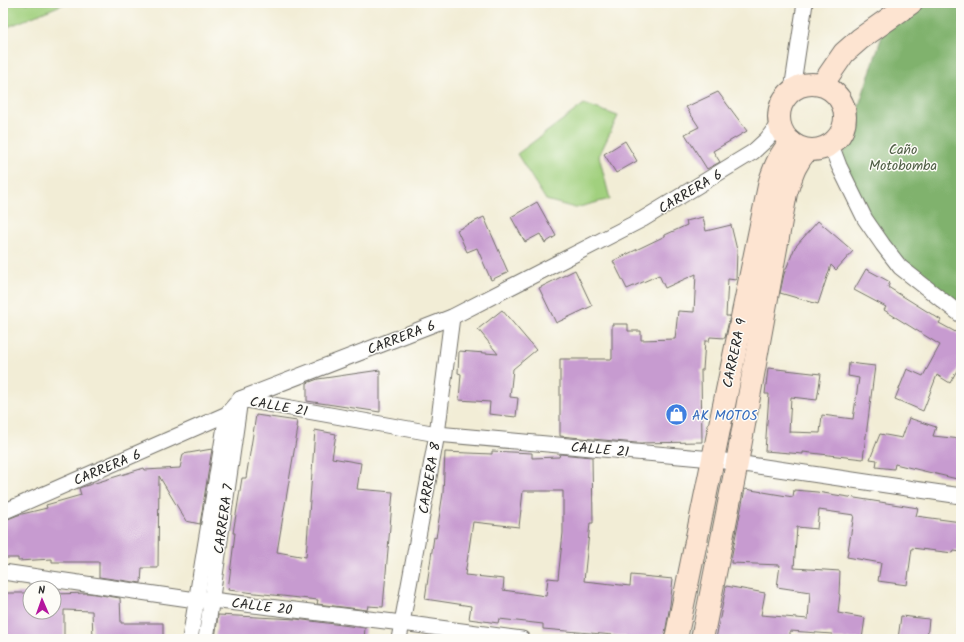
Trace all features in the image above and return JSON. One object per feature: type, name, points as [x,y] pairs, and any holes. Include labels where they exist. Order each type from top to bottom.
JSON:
[{"type":"street","points":[[792,90],[805,3]]},
{"type":"street","points":[[822,85],[844,54],[860,39],[910,3]]},
{"type":"street","points":[[806,84],[822,85],[834,91],[842,102],[845,109],[844,129],[836,141],[822,149],[799,146],[783,134],[779,123],[779,113],[782,102],[792,90],[806,84]]},
{"type":"street","name":"CARRERA 6","points":[[3,512],[228,414],[240,398],[452,317],[643,219],[754,152],[767,139],[779,123]]},
{"type":"street","points":[[831,145],[839,166],[865,219],[883,246],[900,267],[961,315]]},
{"type":"street","name":"CARRERA 9","points":[[676,639],[770,181],[783,150],[799,146],[799,159],[794,168],[786,193],[737,464],[702,639]]},
{"type":"street","name":"CARRERA 8","points":[[399,639],[437,434],[452,317]]},
{"type":"street","name":"CALLE 21","points":[[240,398],[437,434],[712,459],[737,464],[961,496]]},
{"type":"street","name":"CARRERA 7","points":[[206,639],[240,398]]},
{"type":"street","name":"CARRERA 7","points":[[190,639],[228,414]]},
{"type":"street","name":"CALLE 20","points":[[3,572],[196,600],[212,600],[522,639]]},
{"type":"green space","points":[[3,3],[66,3],[3,29]]},
{"type":"green space","name":"Caño Motobomba","points":[[909,3],[961,3],[961,318],[900,267],[839,166],[887,21]]},
{"type":"green space","points":[[584,104],[618,116],[599,156],[610,199],[575,208],[546,200],[517,154]]},
{"type":"building","points":[[718,92],[747,131],[713,151],[720,162],[707,169],[685,134],[699,127],[686,107]]},
{"type":"building","points":[[625,141],[637,161],[616,173],[604,154]]},
{"type":"building","points":[[537,202],[556,236],[545,243],[540,234],[525,242],[511,217]]},
{"type":"building","points":[[484,217],[508,272],[491,280],[477,248],[467,252],[457,230]]},
{"type":"building","points":[[703,217],[706,231],[731,225],[737,250],[736,280],[728,279],[726,316],[730,316],[725,338],[710,337],[709,341],[705,341],[703,370],[701,370],[702,442],[636,443],[560,436],[560,359],[612,359],[612,324],[628,324],[628,331],[641,331],[641,340],[675,339],[678,311],[694,312],[696,274],[665,288],[659,275],[627,289],[613,261],[687,225],[686,221]]},
{"type":"building","points":[[818,221],[853,251],[836,270],[831,265],[818,304],[780,293],[784,274],[795,247]]},
{"type":"building","points":[[866,269],[890,282],[888,287],[941,320],[939,323],[961,335],[961,363],[950,383],[937,375],[923,411],[895,399],[907,369],[923,376],[940,345],[884,310],[886,307],[854,290]]},
{"type":"building","points":[[575,270],[592,306],[556,323],[539,288]]},
{"type":"building","points":[[502,310],[536,350],[513,369],[510,397],[518,398],[516,417],[489,414],[490,402],[459,400],[461,374],[458,373],[459,351],[498,354],[478,329]]},
{"type":"building","points":[[849,363],[875,366],[863,459],[803,452],[803,454],[765,451],[769,394],[765,394],[768,368],[821,374],[817,400],[791,397],[789,432],[820,433],[822,415],[853,419],[859,378],[848,376]]},
{"type":"building","points":[[380,370],[380,412],[307,401],[307,383],[318,379]]},
{"type":"building","points":[[256,415],[297,421],[296,427],[298,428],[277,552],[306,557],[315,430],[336,434],[332,458],[361,463],[357,489],[393,492],[383,607],[368,606],[367,610],[317,604],[318,600],[228,590],[235,533],[233,533],[242,478],[246,478]]},
{"type":"building","points":[[909,418],[936,427],[933,436],[961,439],[961,480],[895,464],[894,469],[876,467],[877,460],[870,459],[880,434],[902,438]]},
{"type":"building","points":[[212,449],[200,524],[186,521],[159,476],[158,568],[142,568],[141,583],[99,577],[99,562],[52,562],[52,559],[18,561],[18,558],[3,558],[3,521],[18,515],[47,508],[46,505],[81,495],[79,488],[144,468],[145,470],[180,468],[183,454]]},
{"type":"building","points":[[492,451],[532,453],[532,458],[559,457],[560,454],[592,457],[593,523],[590,523],[584,581],[630,586],[631,575],[673,579],[664,639],[625,639],[625,636],[543,629],[543,624],[499,619],[498,623],[469,619],[471,606],[425,599],[434,537],[436,538],[443,493],[445,452],[492,454]],"holes":[[[523,491],[563,491],[563,533],[558,579],[548,578],[546,596],[503,590],[504,579],[465,575],[473,522],[519,527]]]},
{"type":"building","points":[[745,489],[793,497],[794,490],[817,492],[918,508],[916,516],[961,522],[961,552],[954,551],[953,553],[912,548],[907,585],[878,581],[881,563],[847,557],[854,515],[819,510],[817,529],[797,527],[794,568],[840,571],[838,613],[865,618],[862,639],[832,639],[832,634],[790,631],[790,639],[716,639],[726,586],[765,593],[761,615],[808,619],[810,592],[777,587],[780,565],[731,563]]},
{"type":"building","points":[[3,593],[22,593],[22,620],[62,620],[62,594],[88,593],[120,598],[121,623],[163,623],[163,639],[93,639],[92,611],[64,610],[64,639],[3,639]]},
{"type":"building","points":[[218,615],[296,619],[365,628],[364,639],[215,639]]},
{"type":"building","points":[[901,616],[929,619],[927,639],[898,639]]},
{"type":"place","name":"AK MOTOS","points":[[676,415]]}]
